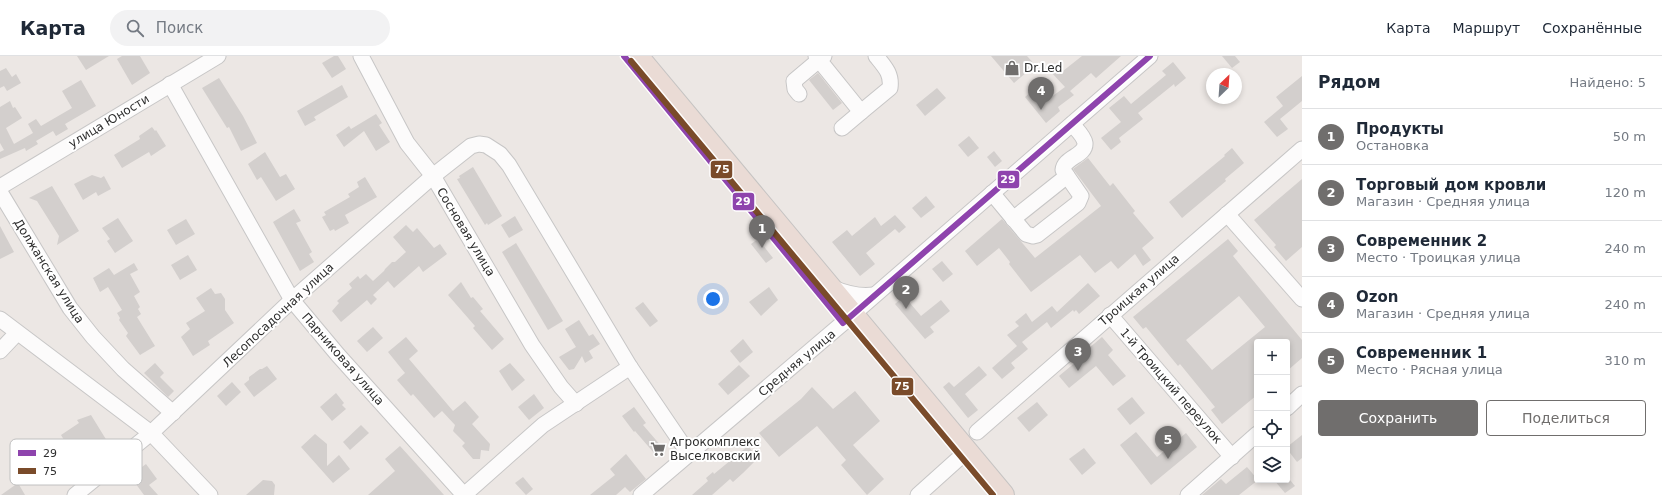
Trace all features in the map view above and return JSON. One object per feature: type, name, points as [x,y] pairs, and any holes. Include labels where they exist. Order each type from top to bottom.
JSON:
[{"type":"highway","points":[[624,56],[847,319],[986,495]]},
{"type":"highway","points":[[638,56],[828,286],[847,319],[875,342],[1003,495]]},
{"type":"street","name":"улица Юности","points":[[0,187],[218,56]]},
{"type":"street","name":"Сосновая улица","points":[[361,56],[407,143],[433,176],[532,345],[561,387],[576,404]]},
{"type":"street","points":[[842,128],[890,88],[892,80],[890,73],[876,56]]},
{"type":"street","name":"Средняя улица","points":[[641,495],[847,319],[1150,56]]},
{"type":"street","points":[[799,94],[795,88],[794,81],[819,57],[861,112]]},
{"type":"street","name":"Парниковая улица","points":[[170,84],[292,300],[338,355],[464,495]]},
{"type":"street","points":[[992,193],[1026,234],[1033,236],[1037,235],[1078,203],[1081,196],[1063,170],[1065,163],[1081,151],[1085,143],[1072,124]]},
{"type":"street","name":"Лесопосадочная улица","points":[[142,440],[292,300],[433,176],[471,146],[479,144],[486,145],[500,154],[509,165],[630,367]]},
{"type":"street","name":"Троицкая улица","points":[[976,432],[1302,149]]},
{"type":"street","points":[[1013,219],[1067,176]]},
{"type":"street","name":"Должанская улица","points":[[0,192],[70,308],[93,337],[123,369],[173,412]]},
{"type":"street","points":[[1227,214],[1302,299]]},
{"type":"street","points":[[828,286],[851,295],[874,295],[870,313],[870,324],[875,342]]},
{"type":"street","name":"1-й Троицкий переулок","points":[[1110,315],[1232,457]]},
{"type":"street","points":[[0,319],[150,433],[210,495]]},
{"type":"street","points":[[0,351],[17,333]]},
{"type":"street","points":[[464,495],[543,425],[630,367],[689,454]]},
{"type":"street","points":[[1290,405],[1302,394]]},
{"type":"street","points":[[1188,495],[1254,437]]},
{"type":"street","points":[[918,495],[957,460]]},
{"type":"street","name":"Лесопосадочная улица","points":[[75,495],[87,485]]},
{"type":"building","points":[[77,56],[109,56],[86,70]]},
{"type":"building","points":[[122,56],[140,56],[150,73],[132,85],[117,59]]},
{"type":"building","points":[[334,56],[338,56],[346,69],[332,78],[322,63]]},
{"type":"building","points":[[991,56],[1027,56],[1037,67],[1029,74],[1027,72],[1014,83]]},
{"type":"building","points":[[1082,56],[1121,56],[1096,78],[1091,73],[1070,91],[1074,95],[1058,107],[1060,111],[1046,123],[1025,97],[1032,91],[1035,94],[1042,88],[1050,98],[1065,87],[1051,72],[1058,66],[1063,71]]},
{"type":"building","points":[[1222,56],[1235,56],[1240,62],[1232,68]]},
{"type":"building","points":[[1173,62],[1186,78],[1175,87],[1174,84],[1138,113],[1143,119],[1119,138],[1121,142],[1111,150],[1101,138],[1121,122],[1109,108],[1124,96],[1131,104],[1166,75],[1162,71]]},
{"type":"building","points":[[6,68],[12,77],[16,74],[21,83],[7,91],[4,86],[0,88],[0,71]]},
{"type":"building","points":[[818,73],[842,103],[833,110],[809,80]]},
{"type":"building","points":[[1302,76],[1302,101],[1280,119],[1288,129],[1277,137],[1264,122],[1283,106],[1276,97]]},
{"type":"building","points":[[219,78],[243,116],[257,143],[241,151],[229,127],[227,128],[202,88]]},
{"type":"building","points":[[81,80],[96,106],[65,124],[68,129],[56,136],[53,131],[36,141],[38,144],[26,151],[25,148],[0,159],[0,152],[4,150],[0,143],[0,107],[10,101],[13,108],[15,107],[22,118],[6,128],[14,144],[33,133],[28,124],[36,119],[41,126],[72,108],[62,91]]},
{"type":"building","points":[[342,85],[348,97],[314,117],[316,120],[305,126],[297,111]]},
{"type":"building","points":[[937,88],[946,98],[925,116],[916,105]]},
{"type":"building","points":[[376,114],[382,123],[379,125],[390,142],[376,151],[364,131],[344,147],[336,135],[349,126],[351,129]]},
{"type":"building","points":[[152,127],[155,131],[156,130],[166,146],[151,156],[149,152],[122,168],[114,155],[140,139],[139,136]]},
{"type":"building","points":[[969,136],[979,148],[968,157],[958,145]]},
{"type":"building","points":[[1232,148],[1244,163],[1225,179],[1226,181],[1182,218],[1169,202],[1225,156],[1224,155]]},
{"type":"building","points":[[994,151],[1002,161],[995,167],[987,157]]},
{"type":"building","points":[[265,152],[280,177],[286,174],[295,189],[276,201],[261,177],[257,180],[248,164]]},
{"type":"building","points":[[1088,158],[1110,186],[1113,183],[1135,211],[1133,213],[1154,238],[1142,248],[1151,260],[1143,266],[1135,254],[1118,269],[1111,261],[1095,273],[1080,255],[1031,292],[1009,264],[1010,262],[999,248],[977,266],[965,251],[1002,219],[1035,258],[1101,206],[1073,169]]},
{"type":"building","points":[[473,167],[502,216],[488,225],[487,223],[485,225],[457,179]]},
{"type":"building","points":[[92,175],[101,178],[104,176],[111,189],[98,196],[96,192],[83,200],[74,184]]},
{"type":"building","points":[[365,177],[377,197],[345,215],[349,223],[335,231],[334,229],[330,231],[322,217],[326,215],[324,212],[350,197],[348,194],[359,187],[357,182]]},
{"type":"building","points":[[1302,179],[1302,247],[1286,261],[1274,247],[1276,245],[1254,220]]},
{"type":"building","points":[[52,186],[79,231],[57,245],[59,236],[37,201],[29,198]]},
{"type":"building","points":[[926,196],[935,207],[921,218],[912,208]]},
{"type":"building","points":[[294,209],[301,221],[296,223],[312,252],[309,254],[314,262],[300,271],[273,222]]},
{"type":"building","points":[[895,215],[906,227],[899,233],[895,229],[866,253],[875,264],[860,276],[832,242],[847,230],[852,236],[875,217],[881,226]]},
{"type":"building","points":[[515,216],[523,230],[509,238],[501,225]]},
{"type":"building","points":[[118,218],[133,241],[115,253],[107,241],[110,239],[102,228]]},
{"type":"building","points":[[186,219],[195,234],[176,245],[167,230]]},
{"type":"building","points":[[406,225],[413,232],[417,228],[434,248],[440,244],[447,254],[423,272],[419,266],[394,288],[388,281],[373,295],[377,299],[371,305],[367,300],[341,322],[332,311],[339,303],[337,301],[352,288],[349,284],[358,276],[360,279],[366,274],[373,281],[392,262],[395,262],[406,252],[393,237]]},
{"type":"building","points":[[0,226],[14,252],[0,259]]},
{"type":"building","points":[[758,239],[773,258],[766,263],[751,244]]},
{"type":"building","points":[[1228,239],[1238,251],[1233,256],[1302,340],[1302,358],[1290,368],[1290,339],[1254,339],[1254,397],[1222,424],[1211,410],[1215,407],[1180,364],[1178,366],[1146,327],[1143,329],[1133,317]],"holes":[[[1239,296],[1265,327],[1212,370],[1186,340]]]},
{"type":"building","points":[[516,243],[563,321],[548,330],[502,252]]},
{"type":"building","points":[[188,255],[197,270],[180,280],[171,265]]},
{"type":"building","points":[[942,261],[953,274],[943,282],[932,269]]},
{"type":"building","points":[[134,263],[138,270],[130,274],[140,292],[134,296],[140,307],[138,309],[141,314],[137,317],[155,346],[140,355],[126,336],[128,333],[119,320],[120,318],[117,313],[122,310],[108,287],[100,292],[93,278],[109,268],[114,275]]},
{"type":"building","points":[[461,282],[471,298],[473,297],[483,309],[480,311],[504,339],[492,350],[473,328],[475,326],[448,295]]},
{"type":"building","points":[[1088,283],[1100,296],[1079,314],[1076,310],[1074,312],[1073,310],[1051,328],[1047,322],[1022,342],[1028,349],[1011,363],[1015,368],[1002,379],[992,368],[1017,346],[1007,335],[1019,326],[1015,322],[1026,313],[1032,322],[1052,306],[1057,312]]},
{"type":"building","points":[[769,287],[778,300],[761,316],[749,302]]},
{"type":"building","points":[[211,288],[215,294],[221,293],[225,299],[225,310],[234,323],[208,341],[210,345],[193,356],[181,337],[190,329],[186,323],[205,311],[196,298]]},
{"type":"building","points":[[904,296],[921,316],[941,300],[950,311],[930,327],[934,332],[925,339],[895,304]]},
{"type":"building","points":[[643,302],[658,321],[650,327],[635,308]]},
{"type":"building","points":[[579,320],[589,336],[593,334],[600,344],[589,351],[593,358],[585,363],[582,356],[574,369],[569,370],[559,357],[576,347],[565,329]]},
{"type":"building","points":[[373,327],[383,338],[367,352],[357,341]]},
{"type":"building","points":[[406,337],[418,351],[409,359],[453,411],[465,401],[479,417],[472,424],[490,444],[489,451],[481,450],[480,459],[473,459],[462,446],[465,443],[453,431],[455,425],[442,411],[434,418],[413,394],[411,396],[397,380],[405,373],[388,352]]},
{"type":"building","points":[[1102,337],[1113,350],[1108,355],[1126,376],[1113,386],[1096,366],[1069,388],[1059,376],[1089,351],[1088,349]]},
{"type":"building","points":[[743,339],[753,352],[740,363],[730,351]]},
{"type":"building","points":[[155,363],[164,373],[160,377],[174,391],[168,397],[144,373]]},
{"type":"building","points":[[510,363],[525,380],[512,391],[499,371]]},
{"type":"building","points":[[739,365],[750,376],[728,395],[718,384]]},
{"type":"building","points":[[267,366],[277,379],[254,397],[244,384],[249,380],[249,377]]},
{"type":"building","points":[[979,366],[987,375],[965,394],[978,410],[968,418],[943,387],[949,382],[954,387]]},
{"type":"building","points":[[232,382],[241,392],[226,406],[217,396]]},
{"type":"building","points":[[812,387],[833,409],[855,391],[880,421],[853,445],[884,479],[867,495],[841,465],[846,460],[817,426],[779,457],[759,433],[801,399]]},
{"type":"building","points":[[336,393],[344,403],[342,405],[346,409],[332,421],[320,407]]},
{"type":"building","points":[[534,394],[544,408],[529,420],[518,407]]},
{"type":"building","points":[[1132,397],[1145,413],[1130,425],[1117,409]]},
{"type":"building","points":[[1037,402],[1048,415],[1029,432],[1017,418]]},
{"type":"building","points":[[634,407],[646,423],[643,425],[662,447],[654,453],[635,431],[634,432],[622,416]]},
{"type":"building","points":[[91,415],[106,439],[63,439],[61,435],[79,423],[77,420]]},
{"type":"building","points":[[361,425],[369,433],[350,450],[343,442]]},
{"type":"building","points":[[1136,432],[1157,457],[1186,433],[1197,447],[1151,485],[1120,445]]},
{"type":"building","points":[[315,434],[327,444],[327,466],[339,455],[350,469],[333,483],[301,447]]},
{"type":"building","points":[[1302,435],[1302,458],[1297,462],[1290,453],[1290,445]]},
{"type":"building","points":[[400,446],[444,495],[368,495],[395,471],[385,459]]},
{"type":"building","points":[[748,446],[758,458],[733,482],[730,479],[712,495],[692,495],[708,481],[706,478],[713,472],[714,474]]},
{"type":"building","points":[[1084,448],[1096,463],[1082,475],[1069,459]]},
{"type":"building","points":[[626,454],[646,479],[630,492],[625,487],[616,495],[590,495],[615,475],[610,469]]},
{"type":"building","points":[[146,464],[157,479],[149,485],[158,495],[144,495],[137,485],[142,485],[142,467]]},
{"type":"building","points":[[1247,467],[1254,475],[1254,483],[1239,495],[1202,495],[1221,479],[1226,484]]},
{"type":"building","points":[[523,477],[533,489],[526,495],[515,483]]},
{"type":"building","points":[[263,480],[272,481],[275,485],[274,495],[246,495]]},
{"type":"building","points":[[1290,480],[1295,486],[1285,493],[1277,483],[1290,483]]},
{"type":"building","points":[[15,485],[19,485],[25,495],[1,495]]},
{"type":"transit line","name":"29","points":[[624,56],[843,323],[1150,56]]},
{"type":"transit line","name":"75","points":[[631,61],[993,495]]},
{"type":"place","name":"Dr.Led","points":[[1012,68]]},
{"type":"place","name":"Ozon","points":[[1041,110]]},
{"type":"place","name":"Продукты","points":[[762,248]]},
{"type":"place","name":"Торговый дом кровли","points":[[906,309]]},
{"type":"place","name":"Современник 2","points":[[1078,371]]},
{"type":"place","name":"Агрокомплекс Выселковский","points":[[658,449]]},
{"type":"place","name":"Современник 1","points":[[1168,459]]}]
